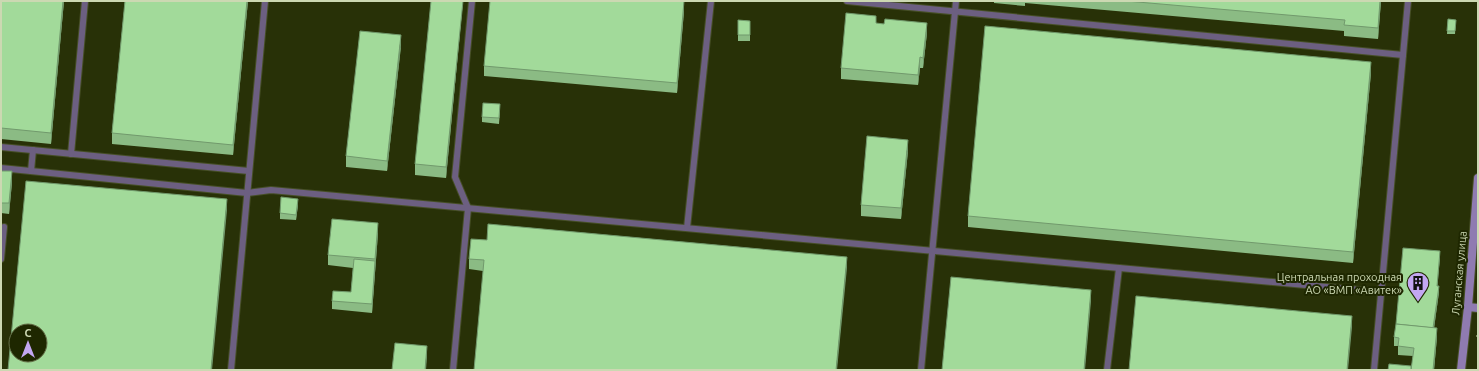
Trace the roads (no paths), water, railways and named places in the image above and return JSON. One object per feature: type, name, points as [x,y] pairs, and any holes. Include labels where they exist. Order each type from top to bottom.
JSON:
[{"type":"main road","name":"Луганская улица","points":[[1461,370],[1468,307],[1478,178]]},
{"type":"main road","points":[[1468,307],[1478,308]]},
{"type":"lane","points":[[71,154],[85,1]]},
{"type":"lane","points":[[231,370],[265,1]]},
{"type":"lane","points":[[453,370],[468,208],[456,177],[472,1]]},
{"type":"lane","points":[[687,228],[711,1]]},
{"type":"lane","points":[[847,1],[1403,55]]},
{"type":"lane","points":[[920,370],[956,1]]},
{"type":"lane","points":[[1374,370],[1408,1]]},
{"type":"lane","points":[[1,147],[249,171]]},
{"type":"lane","points":[[31,171],[33,150]]},
{"type":"lane","points":[[1,168],[247,193],[271,190],[1381,292]]},
{"type":"lane","points":[[1,259],[4,227]]},
{"type":"lane","points":[[1107,370],[1119,268]]},
{"type":"place","name":"Центральная проходная АО «ВМП «Авитек»","points":[[1418,302]]}]
